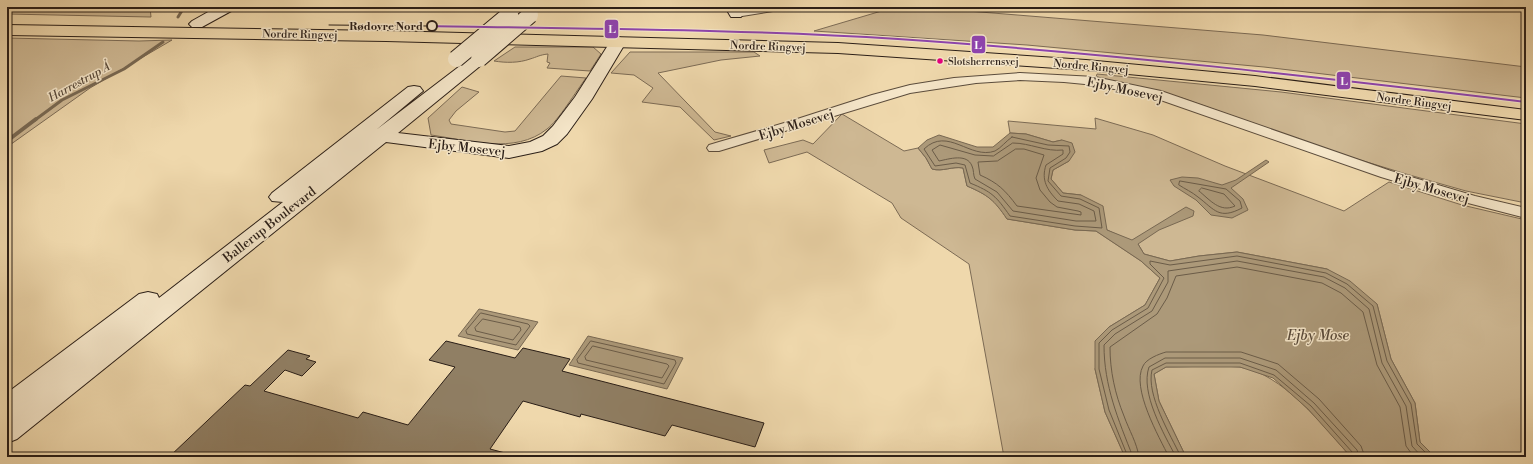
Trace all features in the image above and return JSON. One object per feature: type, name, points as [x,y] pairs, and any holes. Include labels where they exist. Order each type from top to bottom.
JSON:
[{"type":"main road","name":"Nordre Ringvej","points":[[7,19],[874,42],[1185,67],[1526,106]]},
{"type":"main road","name":"Nordre Ringvej","points":[[7,30],[236,32],[838,48],[1063,63],[1255,81],[1526,115]]},
{"type":"street","points":[[198,24],[228,7]]},
{"type":"street","points":[[734,10],[779,7]]},
{"type":"street","name":"Ballerup Boulevard","points":[[7,408],[456,59],[513,10]]},
{"type":"street","name":"Ballerup Boulevard","points":[[7,431],[479,59],[534,11]]},
{"type":"street","name":"Ejby Mosevej","points":[[359,133],[380,137],[510,152],[535,147],[550,140],[560,130],[583,99],[618,42]]},
{"type":"street","name":"Ejby Mosevej","points":[[714,148],[888,94],[939,83],[981,78],[1017,76],[1066,78],[1138,89],[1189,104],[1386,174],[1488,204],[1526,213]]},
{"type":"shaded area","points":[[7,7],[150,7],[151,17],[7,14]]},
{"type":"shaded area","points":[[895,7],[967,7],[968,11],[1263,35],[1526,67],[1526,98],[1264,67],[1027,45],[814,31]]},
{"type":"shaded area","points":[[7,38],[139,41],[172,40],[90,88],[7,147]]},
{"type":"shaded area","points":[[515,47],[593,47],[601,54],[590,71],[547,68],[550,63],[547,62],[548,54],[517,62],[494,61]]},
{"type":"shaded area","points":[[630,52],[754,52],[760,56],[721,60],[658,73],[715,132],[731,136],[714,140],[680,107],[642,102],[653,88],[634,75],[611,73]]},
{"type":"shaded area","points":[[1097,74],[1281,92],[1526,124],[1526,203],[1466,191],[1406,174],[1334,152],[1182,98],[1096,77]]},
{"type":"shaded area","points":[[561,76],[586,78],[551,125],[534,137],[520,142],[490,144],[431,135],[428,118],[462,87],[479,92],[456,111],[449,120],[451,124],[505,132],[515,131]]},
{"type":"shaded area","points":[[842,114],[904,151],[918,148],[932,169],[940,170],[963,168],[967,186],[980,192],[995,203],[1007,219],[1075,230],[1096,231],[1141,261],[1160,278],[1145,305],[1109,327],[1095,369],[1105,412],[1125,457],[1004,457],[969,264],[901,218],[892,203],[807,152],[769,163],[764,150],[803,140],[813,144]]},
{"type":"shaded area","points":[[1095,118],[1153,135],[1225,166],[1344,211],[1389,182],[1462,205],[1526,220],[1526,457],[1435,457],[1420,442],[1415,403],[1391,359],[1377,304],[1327,269],[1237,252],[1170,261],[1144,254],[1138,244],[1107,230],[1081,195],[1063,193],[1051,179],[1053,170],[1069,161],[1062,140],[1053,142],[1026,134],[1010,133],[1008,121],[1096,129]]},
{"type":"shaded area","points":[[1230,366],[1255,371],[1271,379],[1301,403],[1351,457],[1186,457],[1159,401],[1154,374],[1166,367]]},
{"type":"water","name":"Ejby Mose","points":[[1010,133],[1026,134],[1053,142],[1062,140],[1072,143],[1075,152],[1069,161],[1053,170],[1051,179],[1063,193],[1081,195],[1103,206],[1107,230],[1132,240],[1186,207],[1194,211],[1193,216],[1159,230],[1138,244],[1144,254],[1170,261],[1237,252],[1327,269],[1350,281],[1377,304],[1391,359],[1415,403],[1420,442],[1435,457],[1351,457],[1308,409],[1273,378],[1240,367],[1166,367],[1154,374],[1159,401],[1186,457],[1125,457],[1105,412],[1095,369],[1095,341],[1109,327],[1145,305],[1160,278],[1141,261],[1096,231],[1075,230],[1007,219],[990,199],[967,186],[963,168],[940,170],[932,169],[918,148],[927,140],[939,135],[977,147],[993,147]]},
{"type":"water","points":[[1266,160],[1269,162],[1231,188],[1243,199],[1248,210],[1232,218],[1211,215],[1196,200],[1174,186],[1170,180],[1182,177],[1198,178],[1222,185],[1236,180]]},
{"type":"water","points":[[479,309],[538,322],[518,350],[458,336]]},
{"type":"water","points":[[588,336],[683,358],[667,389],[569,365]]},
{"type":"building","points":[[446,341],[515,358],[523,348],[570,359],[562,371],[764,423],[755,447],[672,425],[665,436],[581,414],[580,417],[523,401],[490,449],[509,454],[508,457],[169,457],[245,385],[250,386],[288,350],[310,356],[306,359],[316,362],[302,376],[285,370],[264,391],[358,418],[363,412],[408,425],[455,367],[429,360]]},
{"type":"waterway","name":"Harrestrup Å","points":[[178,17],[183,9],[181,7]]},
{"type":"waterway","name":"Harrestrup Å","points":[[35,120],[62,100],[124,69],[163,42]]},
{"type":"waterway","name":"Harrestrup Å","points":[[7,141],[36,119]]},
{"type":"tram line","points":[[329,25],[428,26]]},
{"type":"transit line","name":"L","points":[[428,26],[722,31],[898,39],[1134,58],[1526,102]]},
{"type":"place","name":"Rødovre Nord","points":[[432,26]]},
{"type":"place","name":"Slotsherrensvej","points":[[940,61]]}]
